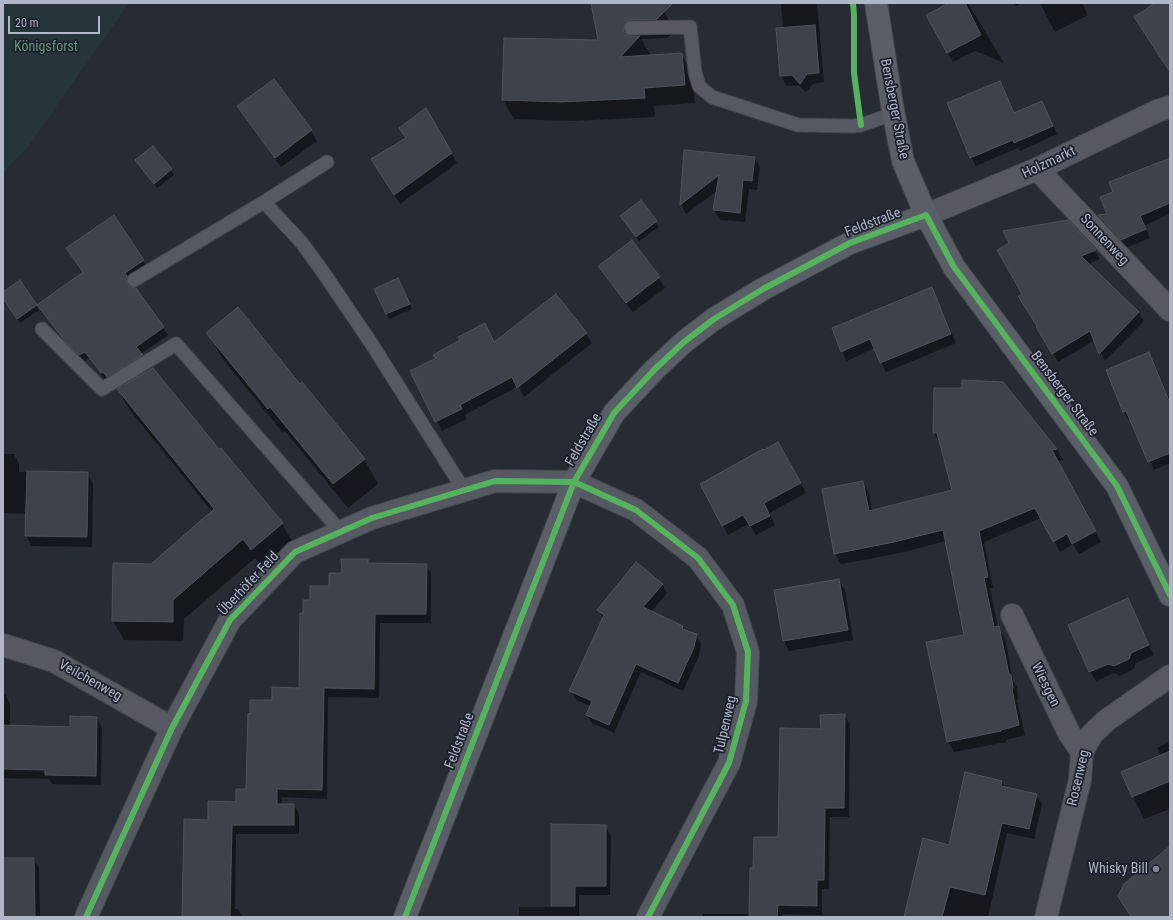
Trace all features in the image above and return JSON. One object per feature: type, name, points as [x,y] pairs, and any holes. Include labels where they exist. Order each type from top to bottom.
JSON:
[{"type":"main road","name":"Bensberger Straße","points":[[876,3],[893,114],[903,161],[926,215],[954,267],[1117,486],[1170,595]]},
{"type":"main road","name":"Feldstraße","points":[[405,917],[574,482],[614,413],[655,369],[684,342],[714,319],[763,289],[850,244],[926,215]]},
{"type":"street","name":"Holzmarkt","points":[[926,215],[1037,169],[1157,111],[1170,107]]},
{"type":"street","name":"Sonnenweg","points":[[1037,169],[1170,310]]},
{"type":"street","name":"Überhöfer Feld","points":[[86,917],[172,728],[230,620],[295,552],[372,518],[495,481],[574,482]]},
{"type":"street","name":"Tulpenweg","points":[[574,482],[636,510],[698,558],[733,605],[748,652],[746,701],[729,763],[648,917]]},
{"type":"street","name":"Wiesgen","points":[[1012,615],[1068,733],[1082,752]]},
{"type":"street","name":"Veilchenweg","points":[[3,645],[54,661],[172,728]]},
{"type":"street","name":"Rosenweg","points":[[1046,917],[1080,780],[1082,752],[1092,734],[1107,720],[1170,676]]},
{"type":"lane","points":[[631,28],[690,27],[695,72],[699,86],[712,97],[798,125],[853,126],[861,125],[893,114]]},
{"type":"lane","points":[[134,280],[264,202],[327,162]]},
{"type":"lane","points":[[264,202],[302,244],[323,272],[371,343],[464,490]]},
{"type":"lane","points":[[42,329],[102,389],[176,344],[340,532]]},
{"type":"green space","name":"Königsforst","points":[[3,3],[129,3],[28,147],[3,173]]},
{"type":"building","points":[[591,3],[673,3],[656,20],[627,21],[623,28],[624,32],[631,36],[640,36],[620,57],[682,53],[685,85],[644,88],[645,98],[561,102],[502,100],[504,38],[598,40]]},
{"type":"building","points":[[949,3],[965,3],[981,35],[947,53],[926,15]]},
{"type":"building","points":[[1155,3],[1170,3],[1170,72],[1134,17]]},
{"type":"building","points":[[815,25],[819,73],[807,74],[800,84],[792,75],[780,76],[776,28]]},
{"type":"building","points":[[274,79],[312,130],[275,158],[237,106]]},
{"type":"building","points":[[1000,81],[1014,113],[1042,101],[1053,126],[1014,143],[1013,140],[970,158],[947,103]]},
{"type":"building","points":[[426,108],[452,153],[394,195],[371,159],[406,138],[399,128]]},
{"type":"building","points":[[153,146],[172,169],[154,184],[135,160]]},
{"type":"building","points":[[684,150],[755,157],[752,181],[743,180],[740,213],[713,210],[719,175],[680,205]]},
{"type":"building","points":[[1170,158],[1170,203],[1140,216],[1146,229],[1121,240],[1098,215],[1107,214],[1100,197],[1113,192],[1109,182]]},
{"type":"building","points":[[641,200],[657,221],[636,237],[620,216]]},
{"type":"building","points":[[114,215],[144,260],[125,273],[127,276],[127,284],[130,287],[136,288],[164,327],[136,347],[143,355],[107,377],[103,372],[101,373],[85,352],[79,355],[65,341],[37,305],[83,272],[66,248]]},
{"type":"building","points":[[1068,220],[1096,250],[1081,256],[1139,312],[1099,354],[1090,331],[1052,354],[1036,327],[1037,326],[1018,296],[1022,294],[997,250],[1009,243],[1003,231]]},
{"type":"building","points":[[632,240],[660,277],[626,303],[598,266]]},
{"type":"building","points":[[398,278],[410,304],[386,314],[374,289]]},
{"type":"building","points":[[20,280],[37,305],[17,319],[3,299],[3,292]]},
{"type":"building","points":[[932,287],[951,334],[880,363],[870,339],[841,352],[832,328]]},
{"type":"building","points":[[556,294],[587,333],[517,388],[512,377],[460,405],[462,409],[435,422],[410,371],[436,358],[433,355],[460,340],[458,337],[485,323],[494,342]]},
{"type":"building","points":[[238,307],[300,384],[302,382],[365,459],[333,484],[270,407],[268,409],[206,333]]},
{"type":"building","points":[[1149,352],[1170,403],[1170,453],[1148,462],[1126,411],[1123,412],[1106,370]]},
{"type":"building","points":[[153,368],[219,449],[221,448],[283,523],[251,550],[243,539],[173,600],[173,622],[112,621],[113,563],[151,564],[214,509],[117,389]]},
{"type":"building","points":[[962,380],[1003,382],[1057,449],[1052,450],[1096,531],[1072,544],[1067,534],[1053,542],[1035,508],[979,531],[988,577],[984,578],[994,627],[999,626],[1009,674],[1011,675],[1012,689],[1019,725],[1001,731],[947,742],[926,642],[964,635],[943,530],[834,554],[822,489],[863,481],[869,511],[952,490],[937,433],[933,433],[934,388],[962,388]]},
{"type":"building","points":[[778,442],[801,483],[764,503],[770,516],[750,526],[743,515],[722,526],[700,484]]},
{"type":"building","points":[[27,471],[88,472],[87,537],[25,536]]},
{"type":"building","points":[[341,559],[368,559],[368,563],[427,564],[426,614],[375,614],[374,689],[324,688],[322,790],[277,789],[277,804],[294,804],[294,825],[232,825],[230,917],[182,917],[184,819],[208,820],[208,801],[236,802],[236,789],[246,789],[248,713],[250,714],[250,700],[272,700],[272,687],[299,688],[300,613],[303,613],[303,600],[310,600],[310,586],[329,586],[329,573],[342,573]]},
{"type":"building","points":[[636,562],[663,584],[643,607],[683,626],[682,629],[697,634],[694,647],[678,683],[636,664],[609,725],[586,715],[592,701],[569,691],[604,615],[597,610]]},
{"type":"building","points":[[839,579],[848,630],[783,641],[774,590]]},
{"type":"building","points":[[1128,598],[1149,645],[1131,653],[1129,659],[1114,666],[1108,664],[1089,672],[1068,625]]},
{"type":"building","points":[[845,714],[844,808],[825,808],[824,880],[817,880],[817,906],[778,905],[777,917],[749,917],[750,868],[753,868],[754,837],[778,837],[780,728],[821,729],[820,715]]},
{"type":"building","points":[[70,716],[97,717],[96,776],[45,775],[45,770],[3,769],[3,725],[70,727]]},
{"type":"building","points":[[1170,751],[1170,781],[1132,797],[1121,772]]},
{"type":"building","points":[[965,772],[1002,781],[1001,786],[1037,794],[1029,829],[1002,823],[985,895],[950,887],[942,917],[904,917],[923,838],[949,845]]},
{"type":"building","points":[[551,824],[606,825],[606,886],[575,886],[575,906],[551,906]]},
{"type":"building","name":"Whisky Bill","points":[[1170,846],[1170,917],[1131,917],[1118,896],[1124,884]]},
{"type":"building","points":[[3,858],[34,858],[35,917],[3,917]]},
{"type":"cycle path","points":[[853,3],[854,73],[861,125]]},
{"type":"cycle path","points":[[405,917],[574,482],[614,413],[655,369],[684,342],[714,319],[763,289],[850,243],[926,215],[954,267],[1117,486],[1170,595]]},
{"type":"cycle path","points":[[86,917],[172,728],[230,620],[295,552],[372,518],[495,481],[574,482],[636,510],[698,558],[733,605],[748,652],[746,701],[729,763],[648,917]]},
{"type":"place","name":"Whisky Bill","points":[[1156,869]]}]
